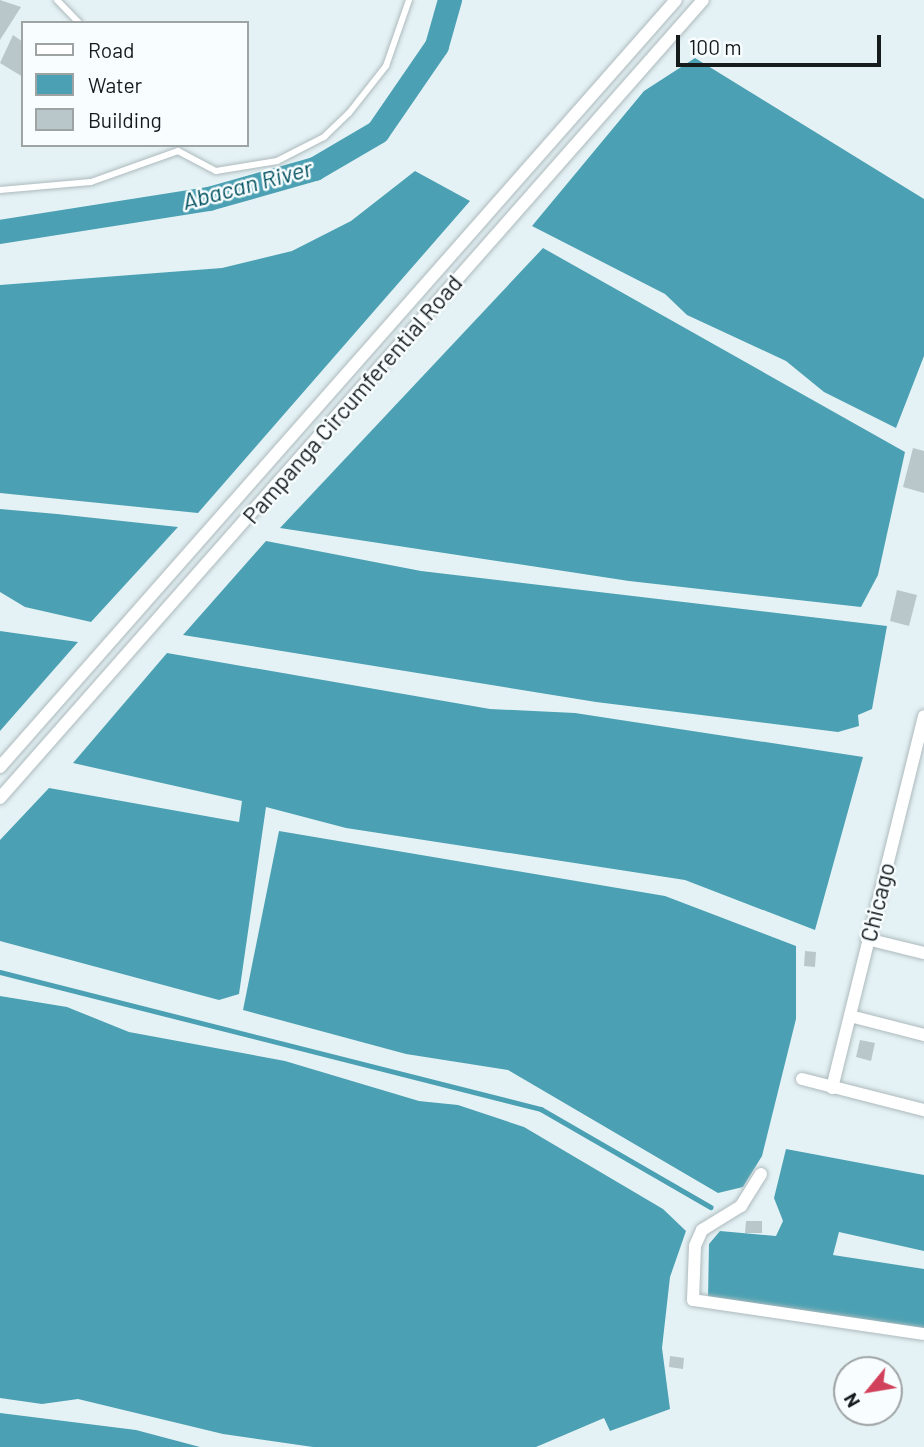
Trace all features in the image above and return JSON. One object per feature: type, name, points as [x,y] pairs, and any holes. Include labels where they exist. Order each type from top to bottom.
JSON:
[{"type":"street","name":"Pampanga Circumferential Road","points":[[0,767],[676,0]]},
{"type":"street","name":"Pampanga Circumferential Road","points":[[0,798],[703,0]]},
{"type":"street","name":"Chicago","points":[[832,1088],[924,716]]},
{"type":"street","points":[[867,939],[924,953]]},
{"type":"street","points":[[849,1016],[924,1035]]},
{"type":"street","points":[[802,1079],[924,1111]]},
{"type":"street","points":[[761,1174],[740,1206],[702,1230],[695,1246],[694,1300],[924,1334]]},
{"type":"lane","points":[[57,0],[77,21]]},
{"type":"lane","points":[[0,190],[91,182],[177,148],[216,171],[277,161],[324,137],[386,66],[409,0]]},
{"type":"water","points":[[695,58],[924,199],[924,356],[896,428],[824,392],[786,361],[687,315],[665,294],[532,226],[644,91]]},
{"type":"water","points":[[415,171],[470,201],[198,513],[0,493],[0,285],[222,268],[292,251],[351,221]]},
{"type":"water","points":[[543,248],[905,452],[878,575],[861,607],[629,581],[280,528]]},
{"type":"water","points":[[0,509],[178,527],[91,622],[25,607],[0,592]]},
{"type":"water","points":[[266,541],[421,571],[887,626],[872,709],[858,715],[859,726],[838,732],[596,702],[183,635]]},
{"type":"water","points":[[0,631],[78,642],[0,731]]},
{"type":"water","points":[[167,653],[490,709],[575,713],[863,757],[815,930],[685,880],[346,828],[266,807],[239,994],[219,1000],[0,941],[0,840],[49,788],[239,822],[242,801],[73,763]]},
{"type":"water","points":[[279,831],[665,896],[796,946],[796,1019],[762,1156],[743,1187],[718,1193],[508,1070],[406,1054],[243,1010]]},
{"type":"water","points":[[0,996],[67,1007],[129,1032],[285,1061],[419,1101],[458,1105],[524,1127],[663,1209],[686,1231],[670,1277],[662,1348],[670,1409],[610,1431],[604,1418],[536,1447],[313,1447],[223,1434],[78,1399],[42,1404],[0,1398]]},
{"type":"water","points":[[786,1149],[924,1175],[924,1251],[839,1232],[833,1255],[924,1269],[924,1330],[708,1299],[709,1244],[720,1231],[776,1236],[783,1221],[774,1198]]},
{"type":"water","points":[[0,1413],[136,1430],[200,1447],[0,1447]]},
{"type":"building","points":[[0,0],[21,7],[0,40]]},
{"type":"building","points":[[13,35],[21,41],[21,76],[0,63]]},
{"type":"building","points":[[913,448],[924,451],[924,493],[903,487]]},
{"type":"building","points":[[897,590],[917,595],[909,626],[890,621]]},
{"type":"building","points":[[805,951],[816,952],[815,967],[804,966]]},
{"type":"building","points":[[860,1040],[875,1043],[871,1061],[856,1057]]},
{"type":"building","points":[[746,1221],[762,1221],[762,1233],[745,1233]]},
{"type":"building","points":[[670,1356],[684,1358],[683,1369],[669,1367]]},
{"type":"waterway","name":"Abacan River","points":[[0,232],[209,199],[315,169],[378,132],[437,46],[450,0]]},
{"type":"waterway","points":[[0,972],[541,1109],[711,1207]]}]
